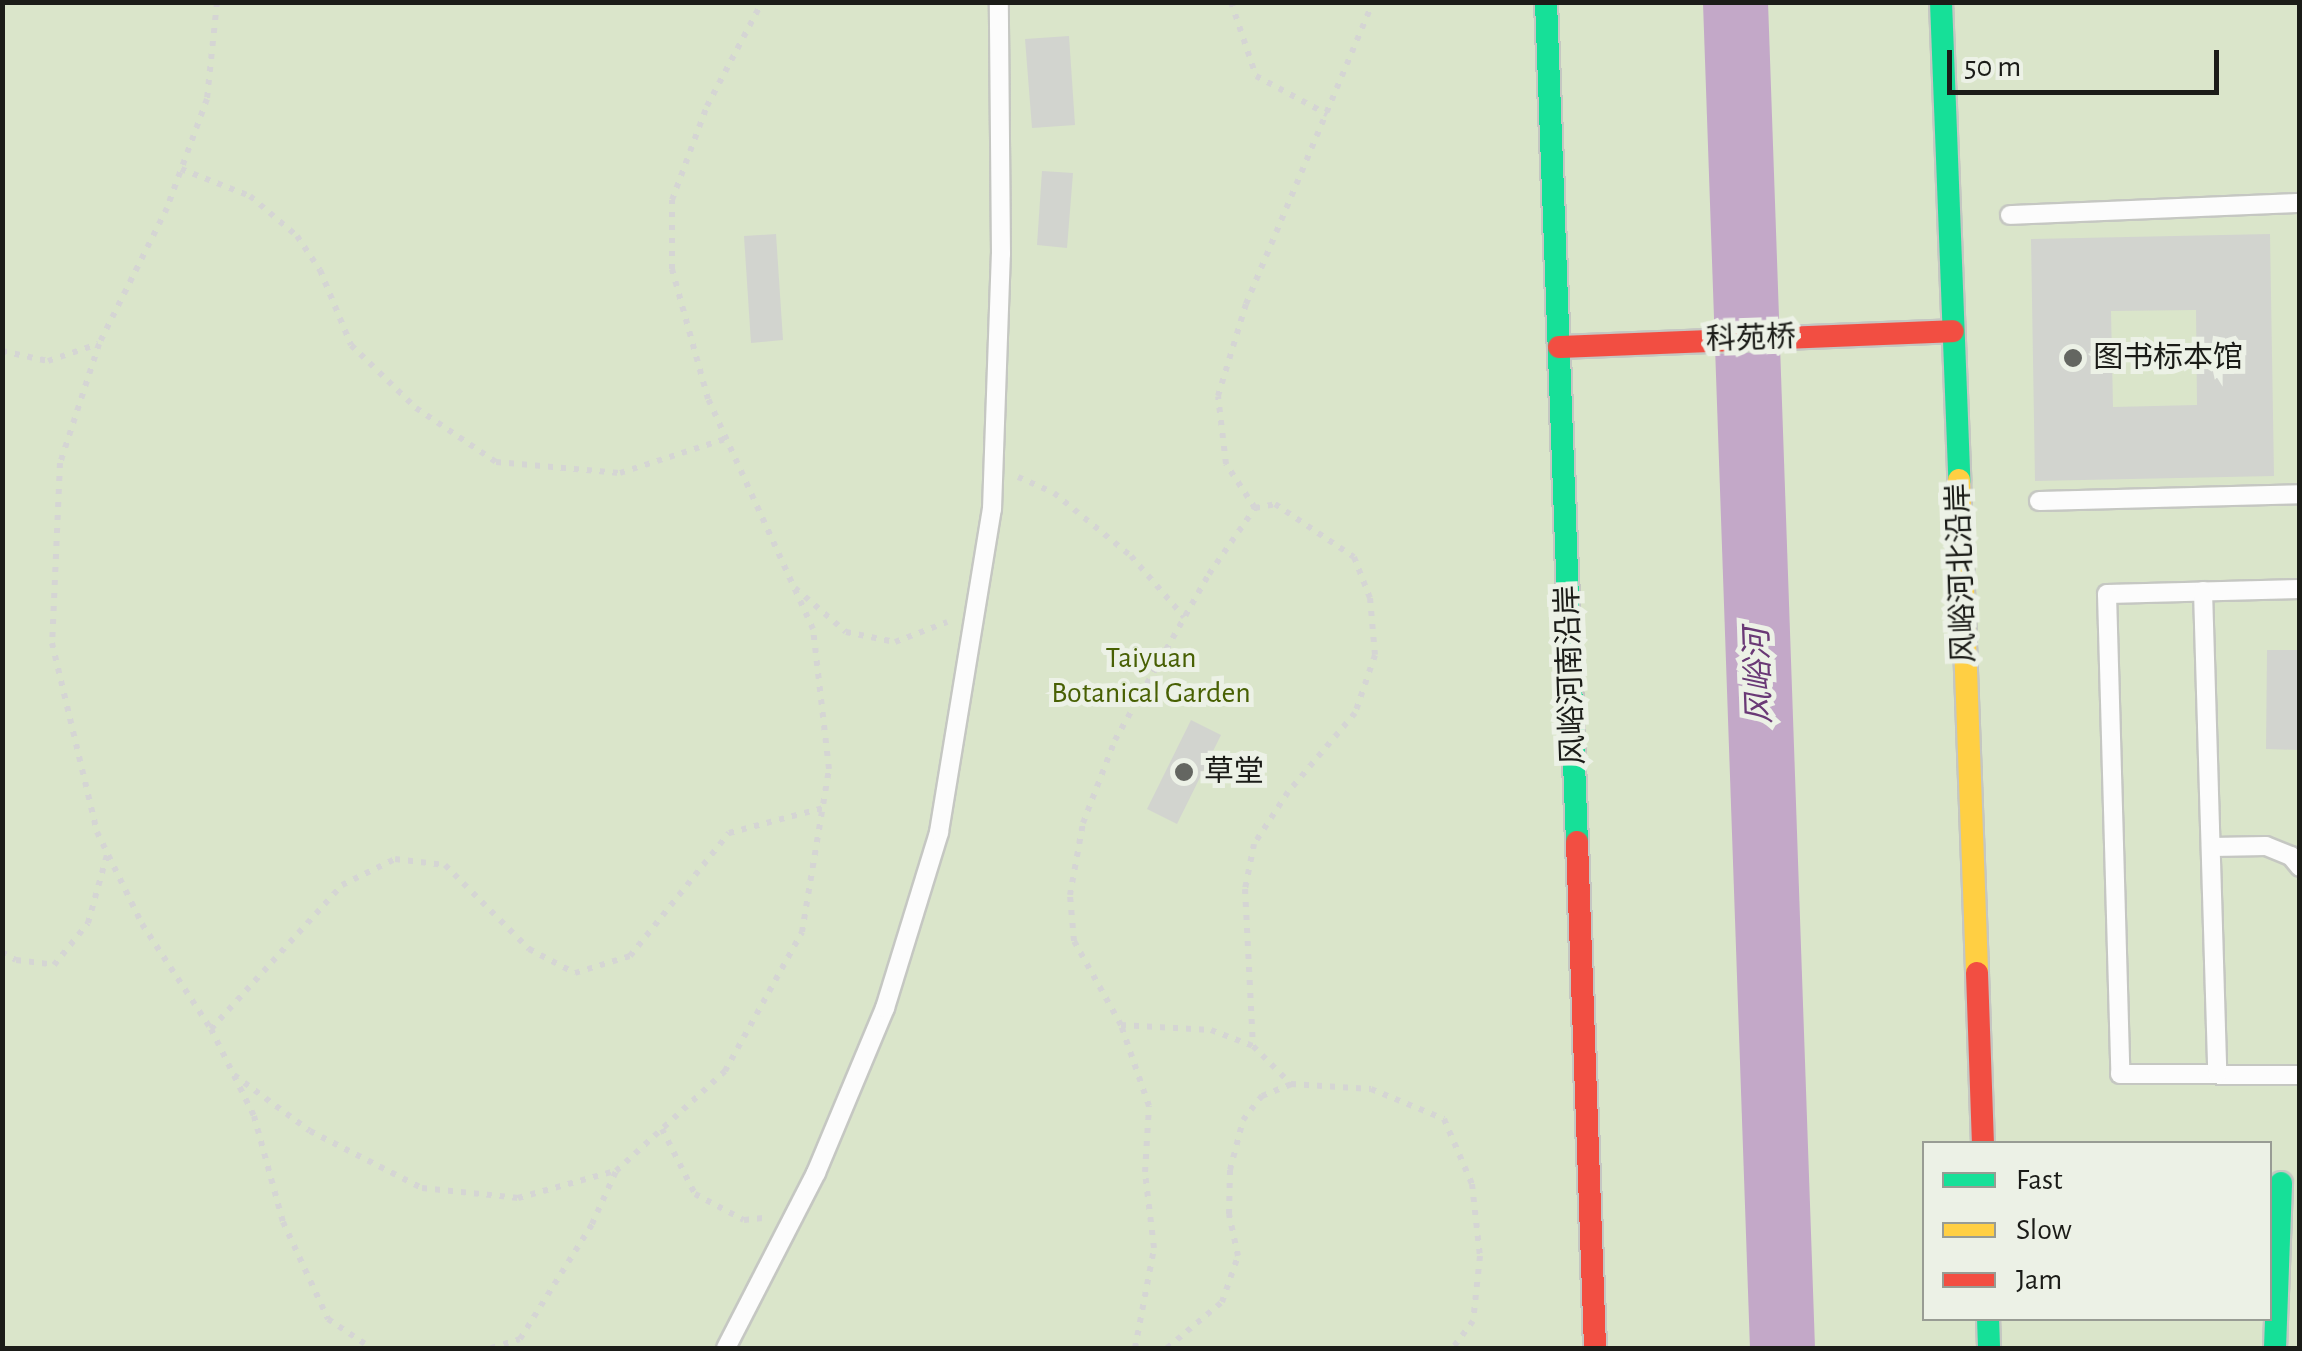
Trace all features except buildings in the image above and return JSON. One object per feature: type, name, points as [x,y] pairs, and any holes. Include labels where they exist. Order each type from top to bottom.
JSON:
[{"type":"street","name":"风峪河南沿岸","points":[[1546,2],[1595,1348]]},
{"type":"street","name":"风峪河北沿岸","points":[[1941,2],[1982,1141]]},
{"type":"street","name":"科苑桥","points":[[1559,347],[1953,331]]},
{"type":"street","points":[[2275,1348],[2281,1183]]},
{"type":"street","points":[[1988,1321],[1990,1348]]},
{"type":"lane","points":[[726,1348],[794,1215],[885,1008],[934,850],[992,509],[1001,254],[998,2]]},
{"type":"lane","points":[[2010,216],[2300,202]]},
{"type":"lane","points":[[2039,501],[2300,494]]},
{"type":"lane","points":[[2300,589],[2108,594],[2120,1074],[2300,1075]]},
{"type":"lane","points":[[2203,591],[2214,847],[2217,1074]]},
{"type":"lane","points":[[2214,847],[2266,846],[2291,856],[2300,866]]},
{"type":"path","points":[[216,2],[207,99],[167,208],[99,344],[60,464],[52,643],[97,832],[142,924],[211,1029],[254,1116],[284,1222],[328,1319],[371,1348]]},
{"type":"path","points":[[492,1348],[520,1339],[592,1224],[616,1171],[725,1070],[802,932],[829,768],[813,630],[708,399],[672,269],[672,200],[707,106],[762,2]]},
{"type":"path","points":[[1231,2],[1256,76],[1327,114]]},
{"type":"path","points":[[1255,508],[1226,464],[1218,396],[1246,304],[1373,2]]},
{"type":"path","points":[[181,168],[250,196],[297,236],[320,270],[352,346],[416,408],[496,462],[620,473],[726,439]]},
{"type":"path","points":[[2,352],[48,361],[99,344]]},
{"type":"path","points":[[994,466],[1054,493],[1130,556],[1184,617]]},
{"type":"path","points":[[1135,1348],[1154,1248],[1145,1172],[1149,1106],[1121,1025],[1074,941],[1070,895],[1083,823],[1115,740],[1184,617],[1255,508],[1276,504],[1354,557],[1370,598],[1375,656],[1356,713],[1288,792],[1254,844],[1244,889],[1254,1046]]},
{"type":"path","points":[[792,586],[846,632],[895,642],[976,610]]},
{"type":"path","points":[[211,1029],[342,886],[395,859],[445,865],[529,949],[575,973],[630,956],[728,833],[823,808]]},
{"type":"path","points":[[2,952],[16,960],[54,965],[88,922],[108,854]]},
{"type":"path","points":[[1121,1025],[1211,1030],[1254,1046],[1290,1084]]},
{"type":"path","points":[[233,1074],[310,1132],[422,1188],[518,1198],[616,1171]]},
{"type":"path","points":[[1168,1348],[1222,1302],[1238,1256],[1230,1214],[1230,1170],[1243,1120],[1262,1096],[1290,1084],[1371,1089],[1444,1119],[1472,1184],[1480,1256],[1473,1321],[1453,1348]]},
{"type":"path","points":[[662,1128],[695,1194],[744,1220],[794,1215]]},
{"type":"green space","name":"Taiyuan Botanical Garden","points":[[3,3],[2299,3],[2299,1348],[3,1348]]},
{"type":"waterway","name":"风峪河","points":[[1735,2],[1782,1348]]},
{"type":"traffic: fast","points":[[1546,2],[1577,842]]},
{"type":"traffic: fast","points":[[1941,2],[1959,480]]},
{"type":"traffic: fast","points":[[2275,1348],[2281,1183]]},
{"type":"traffic: fast","points":[[1988,1321],[1989,1348]]},
{"type":"traffic: slow","points":[[1959,480],[1977,973]]},
{"type":"traffic: jam","points":[[1559,347],[1953,331]]},
{"type":"traffic: jam","points":[[1577,842],[1595,1348]]},
{"type":"traffic: jam","points":[[1977,973],[1983,1141]]},
{"type":"place","name":"图书标本馆","points":[[2073,358]]},
{"type":"place","name":"草堂","points":[[1184,772]]}]
